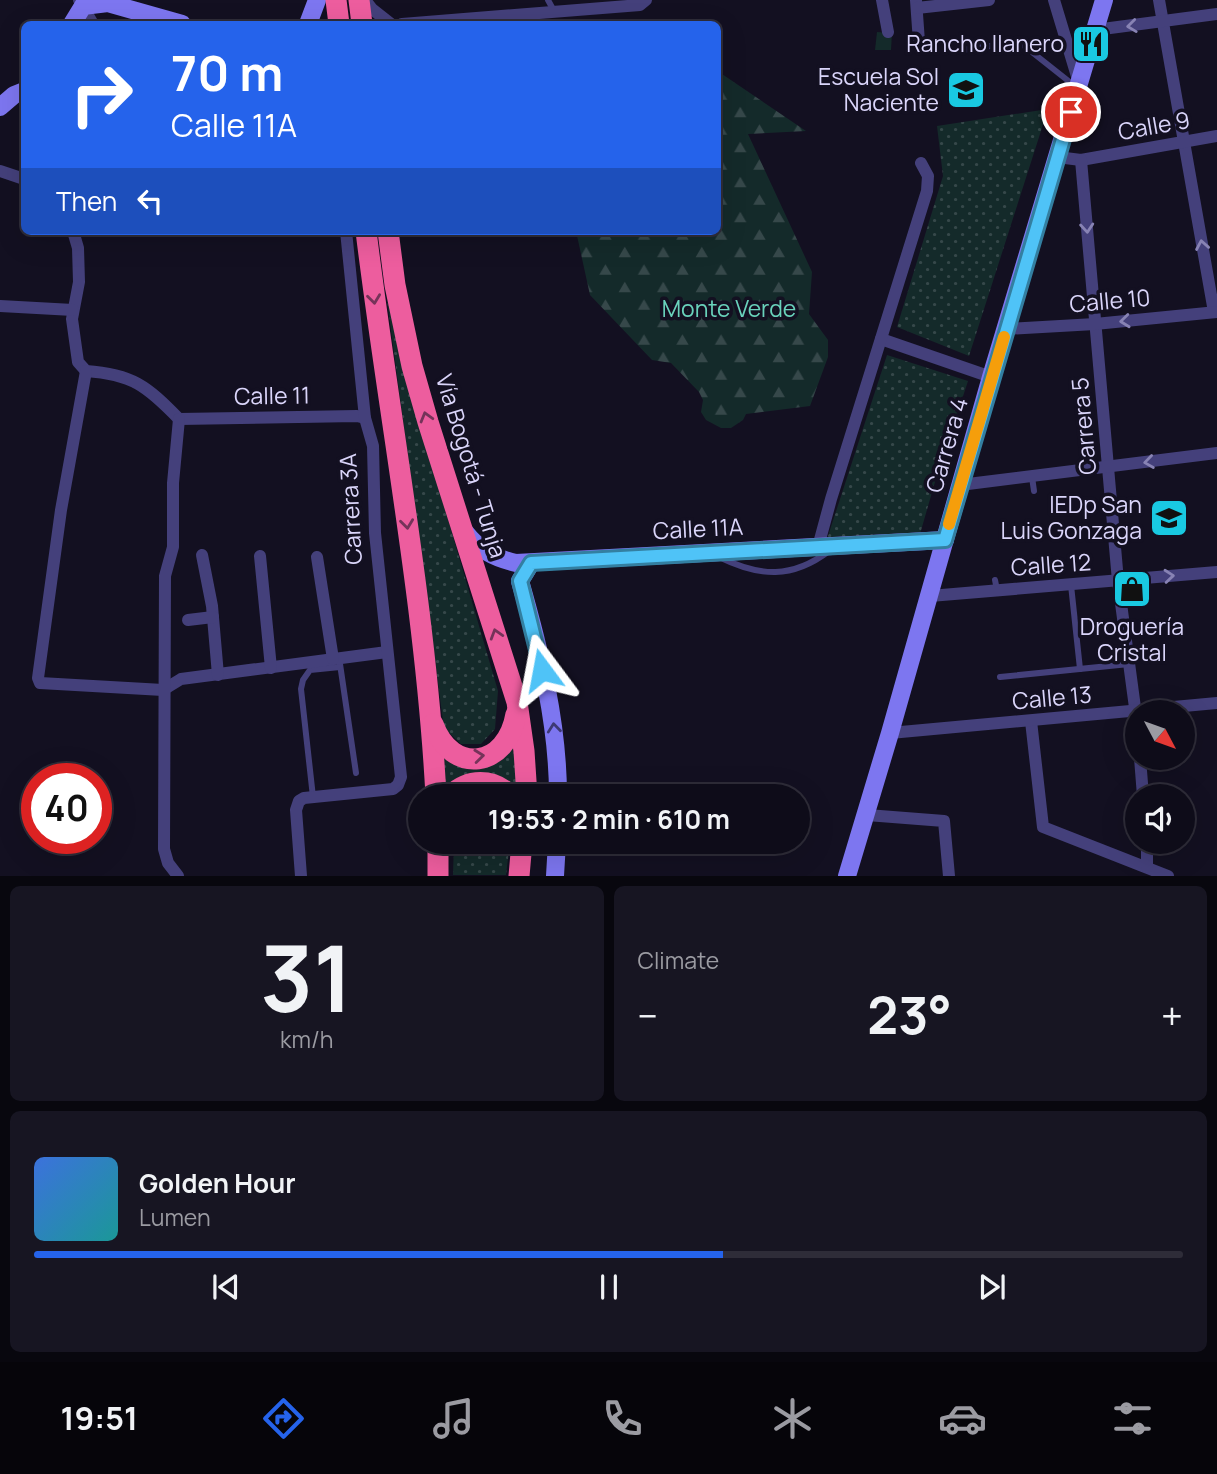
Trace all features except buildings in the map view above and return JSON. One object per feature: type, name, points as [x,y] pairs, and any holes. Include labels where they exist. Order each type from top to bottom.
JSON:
[{"type":"highway","points":[[336,0],[340,21]]},
{"type":"highway","points":[[359,0],[362,21]]},
{"type":"highway","points":[[366,235],[431,719],[435,784]]},
{"type":"highway","name":"Vía Bogotá - Tunja","points":[[389,235],[395,285],[412,366],[517,702],[526,784]]},
{"type":"highway","points":[[431,719],[445,747],[458,756],[474,759],[489,756],[502,748],[511,735],[517,702]]},
{"type":"highway","points":[[469,784],[490,784]]},
{"type":"highway","points":[[438,854],[438,876]]},
{"type":"highway","points":[[519,876],[521,854]]},
{"type":"street","points":[[309,21],[317,0]]},
{"type":"street","points":[[365,0],[387,21]]},
{"type":"street","points":[[498,21],[640,5],[646,0]]},
{"type":"street","points":[[882,0],[888,32]]},
{"type":"street","points":[[919,42],[917,4],[989,0]]},
{"type":"street","points":[[1054,0],[1078,86]]},
{"type":"street","name":"Carrera 4","points":[[847,876],[867,815],[991,377],[1104,0]]},
{"type":"street","points":[[1159,0],[1216,312]]},
{"type":"street","points":[[73,21],[81,3]]},
{"type":"street","points":[[81,3],[91,21]]},
{"type":"street","points":[[81,3],[108,3],[171,21]]},
{"type":"street","points":[[1095,30],[1217,14]]},
{"type":"street","points":[[0,107],[21,92]]},
{"type":"street","name":"Calle 9","points":[[1057,157],[1081,160],[1217,136]]},
{"type":"street","name":"Carrera 5","points":[[1081,160],[1118,581],[1134,700]]},
{"type":"street","points":[[827,546],[831,499],[881,339],[916,210],[927,191],[928,176],[921,163]]},
{"type":"street","points":[[0,171],[21,177]]},
{"type":"street","points":[[74,235],[78,248],[79,282],[72,319],[78,362],[86,371],[125,376],[141,384],[179,419],[173,483],[173,547],[165,576],[163,690],[164,849],[168,863],[178,876]]},
{"type":"street","name":"Carrera 3A","points":[[313,797],[393,789],[401,777],[374,524],[373,446],[365,418],[345,235]]},
{"type":"street","points":[[0,306],[73,310]]},
{"type":"street","name":"Calle 10","points":[[1006,329],[1095,324],[1216,312]]},
{"type":"street","points":[[881,339],[991,377]]},
{"type":"street","points":[[86,371],[61,510],[38,677],[40,683],[163,690],[181,679],[271,667],[337,662],[387,652]]},
{"type":"street","name":"Calle 11","points":[[179,419],[365,418]]},
{"type":"street","points":[[960,485],[1217,453]]},
{"type":"street","name":"Calle 11A","points":[[465,533],[474,544],[494,557],[516,563],[707,559],[827,546],[945,540]]},
{"type":"street","points":[[202,555],[213,617],[218,675]]},
{"type":"street","points":[[260,556],[271,667]]},
{"type":"street","points":[[317,558],[337,662]]},
{"type":"street","points":[[531,563],[520,581],[553,718],[557,784]]},
{"type":"street","name":"Calle 12","points":[[930,596],[996,585],[1039,582],[1071,585],[1217,572]]},
{"type":"street","points":[[188,620],[213,617]]},
{"type":"street","name":"Calle 13","points":[[1195,705],[1217,703]]},
{"type":"street","name":"Calle 13","points":[[890,733],[987,728],[1031,721],[1125,713]]},
{"type":"street","points":[[1031,721],[1043,827],[1168,876]]},
{"type":"street","points":[[301,876],[296,810],[299,801],[313,797]]},
{"type":"street","points":[[867,815],[944,821],[949,876]]},
{"type":"street","points":[[555,876],[556,854]]},
{"type":"street","points":[[1147,854],[1147,867]]},
{"type":"lane","points":[[548,0],[555,13]]},
{"type":"lane","points":[[962,50],[1004,44],[1023,45],[1078,86]]},
{"type":"lane","points":[[1032,477],[1034,491]]},
{"type":"lane","points":[[1071,585],[1080,669]]},
{"type":"lane","points":[[313,797],[301,690],[303,680],[310,670],[337,662],[356,773]]},
{"type":"lane","points":[[1000,677],[1129,664]]},
{"type":"green space","points":[[877,32],[892,33],[891,50],[875,50]]},
{"type":"green space","name":"Monte Verde","points":[[721,73],[806,131],[748,134],[812,272],[809,314],[828,340],[828,357],[810,406],[746,414],[743,420],[731,428],[721,428],[706,420],[701,412],[703,400],[699,392],[671,363],[652,360],[590,295],[577,235],[721,235]]},
{"type":"green space","points":[[1048,109],[969,356],[897,327],[943,176],[937,126]]},
{"type":"green space","points":[[387,300],[498,691],[495,729],[481,744],[461,744],[444,728]]},
{"type":"green space","points":[[887,355],[968,381],[946,448],[936,463],[939,468],[920,534],[827,539]]},
{"type":"green space","points":[[513,744],[517,784],[481,773],[454,784],[445,784],[440,752],[452,763]]},
{"type":"green space","points":[[454,854],[509,854],[506,875],[453,875]]},
{"type":"slow traffic","points":[[949,524],[1004,337]]},
{"type":"place","name":"Rancho llanero","points":[[1091,44]]},
{"type":"place","name":"Escuela Sol Naciente","points":[[966,90]]},
{"type":"place","name":"IEDp San Luis Gonzaga","points":[[1169,518]]},
{"type":"place","name":"Droguería Cristal","points":[[1132,589]]},
{"type":"route","points":[[542,670],[520,581],[531,563],[945,540],[1071,112]]}]
